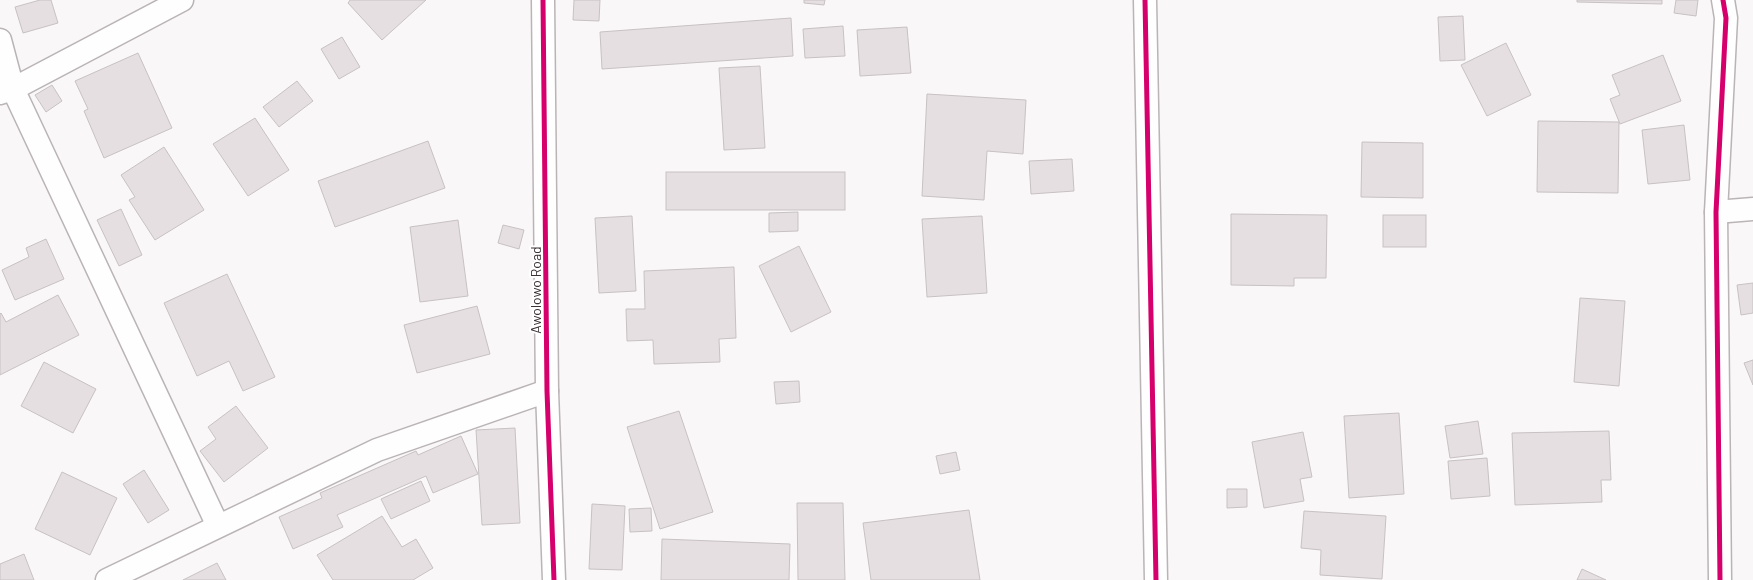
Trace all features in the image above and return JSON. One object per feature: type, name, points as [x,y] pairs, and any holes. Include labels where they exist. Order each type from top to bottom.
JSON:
[{"type":"street","points":[[6,91],[182,0]]},
{"type":"street","name":"Awolowo Road","points":[[544,0],[547,391],[554,580]]},
{"type":"street","points":[[1145,0],[1156,580]]},
{"type":"street","points":[[1720,580],[1716,212],[1726,18],[1723,0]]},
{"type":"street","points":[[0,40],[6,91],[218,526]]},
{"type":"street","points":[[1716,212],[1753,209]]},
{"type":"street","points":[[107,580],[377,450],[547,391]]},
{"type":"building","points":[[40,0],[51,0],[58,23],[23,33],[15,7]]},
{"type":"building","points":[[350,0],[426,0],[382,40],[348,3]]},
{"type":"building","points":[[574,0],[600,0],[599,21],[573,20]]},
{"type":"building","points":[[804,0],[825,0],[824,5],[804,3]]},
{"type":"building","points":[[1577,0],[1662,0],[1662,4],[1577,2]]},
{"type":"building","points":[[1676,0],[1698,0],[1696,16],[1674,13]]},
{"type":"building","points":[[1463,16],[1465,60],[1440,61],[1438,17]]},
{"type":"building","points":[[791,18],[793,56],[602,69],[600,32]]},
{"type":"building","points":[[843,26],[845,56],[805,58],[803,29]]},
{"type":"building","points":[[907,27],[911,73],[860,76],[857,30]]},
{"type":"building","points":[[342,37],[360,67],[339,79],[321,49]]},
{"type":"building","points":[[1506,43],[1531,95],[1487,116],[1461,65]]},
{"type":"building","points":[[138,53],[172,128],[104,158],[84,111],[88,109],[75,81]]},
{"type":"building","points":[[1663,55],[1681,101],[1620,124],[1610,99],[1620,95],[1612,75]]},
{"type":"building","points":[[760,66],[765,148],[724,150],[719,68]]},
{"type":"building","points":[[297,81],[313,101],[279,127],[263,107]]},
{"type":"building","points":[[52,85],[62,101],[46,112],[35,95]]},
{"type":"building","points":[[927,94],[1026,100],[1023,154],[987,151],[984,200],[922,196]]},
{"type":"building","points":[[255,118],[289,170],[248,196],[213,144]]},
{"type":"building","points":[[1538,121],[1619,122],[1618,193],[1537,192]]},
{"type":"building","points":[[1684,125],[1690,180],[1648,184],[1642,130]]},
{"type":"building","points":[[428,141],[445,188],[335,227],[318,181]]},
{"type":"building","points":[[1362,142],[1423,143],[1423,198],[1361,197]]},
{"type":"building","points":[[164,147],[204,210],[155,240],[129,200],[135,197],[121,175]]},
{"type":"building","points":[[1072,159],[1074,191],[1031,194],[1029,161]]},
{"type":"building","points":[[666,172],[845,172],[845,210],[666,210]]},
{"type":"building","points":[[121,209],[142,255],[119,266],[97,220]]},
{"type":"building","points":[[798,212],[798,231],[769,232],[769,213]]},
{"type":"building","points":[[1231,214],[1327,215],[1326,278],[1294,278],[1294,286],[1231,285]]},
{"type":"building","points":[[1383,215],[1426,215],[1426,247],[1383,247]]},
{"type":"building","points":[[632,216],[636,291],[599,293],[595,218]]},
{"type":"building","points":[[982,216],[987,293],[927,297],[922,219]]},
{"type":"building","points":[[458,220],[468,296],[420,302],[410,227]]},
{"type":"building","points":[[503,225],[524,230],[519,249],[498,243]]},
{"type":"building","points":[[46,239],[64,279],[15,300],[2,270],[29,257],[26,248]]},
{"type":"building","points":[[799,246],[831,312],[791,332],[759,266]]},
{"type":"building","points":[[734,267],[736,338],[719,339],[720,362],[654,364],[653,340],[627,341],[626,309],[645,309],[644,271]]},
{"type":"building","points":[[227,274],[275,377],[243,391],[229,361],[197,376],[164,303]]},
{"type":"building","points":[[1753,283],[1753,313],[1741,315],[1737,285]]},
{"type":"building","points":[[58,295],[79,335],[0,375],[0,314],[6,322]]},
{"type":"building","points":[[1580,298],[1625,301],[1619,386],[1574,382]]},
{"type":"building","points":[[477,306],[490,354],[417,373],[404,325]]},
{"type":"building","points":[[1753,360],[1753,385],[1744,363]]},
{"type":"building","points":[[44,362],[96,389],[73,433],[21,406]]},
{"type":"building","points":[[799,381],[800,402],[776,404],[774,382]]},
{"type":"building","points":[[236,406],[268,448],[224,482],[200,451],[216,439],[208,427]]},
{"type":"building","points":[[679,411],[713,512],[660,529],[627,427]]},
{"type":"building","points":[[1399,413],[1404,494],[1349,498],[1344,416]]},
{"type":"building","points":[[1478,421],[1483,454],[1450,458],[1445,426]]},
{"type":"building","points":[[515,428],[520,523],[482,525],[476,430]]},
{"type":"building","points":[[1609,431],[1611,480],[1601,480],[1602,502],[1515,505],[1512,433]]},
{"type":"building","points":[[1303,432],[1312,477],[1300,479],[1304,501],[1264,508],[1252,442]]},
{"type":"building","points":[[461,436],[478,474],[433,493],[426,476],[337,515],[343,527],[293,549],[279,517],[322,498],[320,493],[416,451],[418,455]]},
{"type":"building","points":[[956,452],[960,470],[940,474],[936,456]]},
{"type":"building","points":[[1487,458],[1490,496],[1451,499],[1448,461]]},
{"type":"building","points":[[144,470],[169,510],[148,523],[123,484]]},
{"type":"building","points":[[62,472],[117,498],[90,555],[35,529]]},
{"type":"building","points":[[421,481],[430,501],[391,519],[381,499]]},
{"type":"building","points":[[1227,489],[1247,489],[1247,507],[1227,508]]},
{"type":"building","points":[[797,503],[843,503],[845,580],[798,580]]},
{"type":"building","points":[[592,504],[625,506],[622,570],[589,569]]},
{"type":"building","points":[[651,508],[652,531],[630,532],[629,509]]},
{"type":"building","points":[[969,510],[980,580],[871,580],[863,523]]},
{"type":"building","points":[[1304,511],[1386,516],[1382,579],[1320,575],[1321,550],[1301,548]]},
{"type":"building","points":[[382,516],[402,547],[416,539],[433,568],[413,580],[333,580],[317,555]]},
{"type":"building","points":[[662,539],[790,544],[789,580],[661,580]]},
{"type":"building","points":[[24,554],[34,580],[0,580],[0,564]]},
{"type":"building","points":[[217,563],[226,580],[183,580]]},
{"type":"building","points":[[1582,569],[1606,580],[1577,580]]},
{"type":"cycle path","points":[[543,0],[547,391],[554,580]]},
{"type":"cycle path","points":[[1145,0],[1156,580]]},
{"type":"cycle path","points":[[1720,580],[1716,212],[1726,18],[1723,0]]}]
